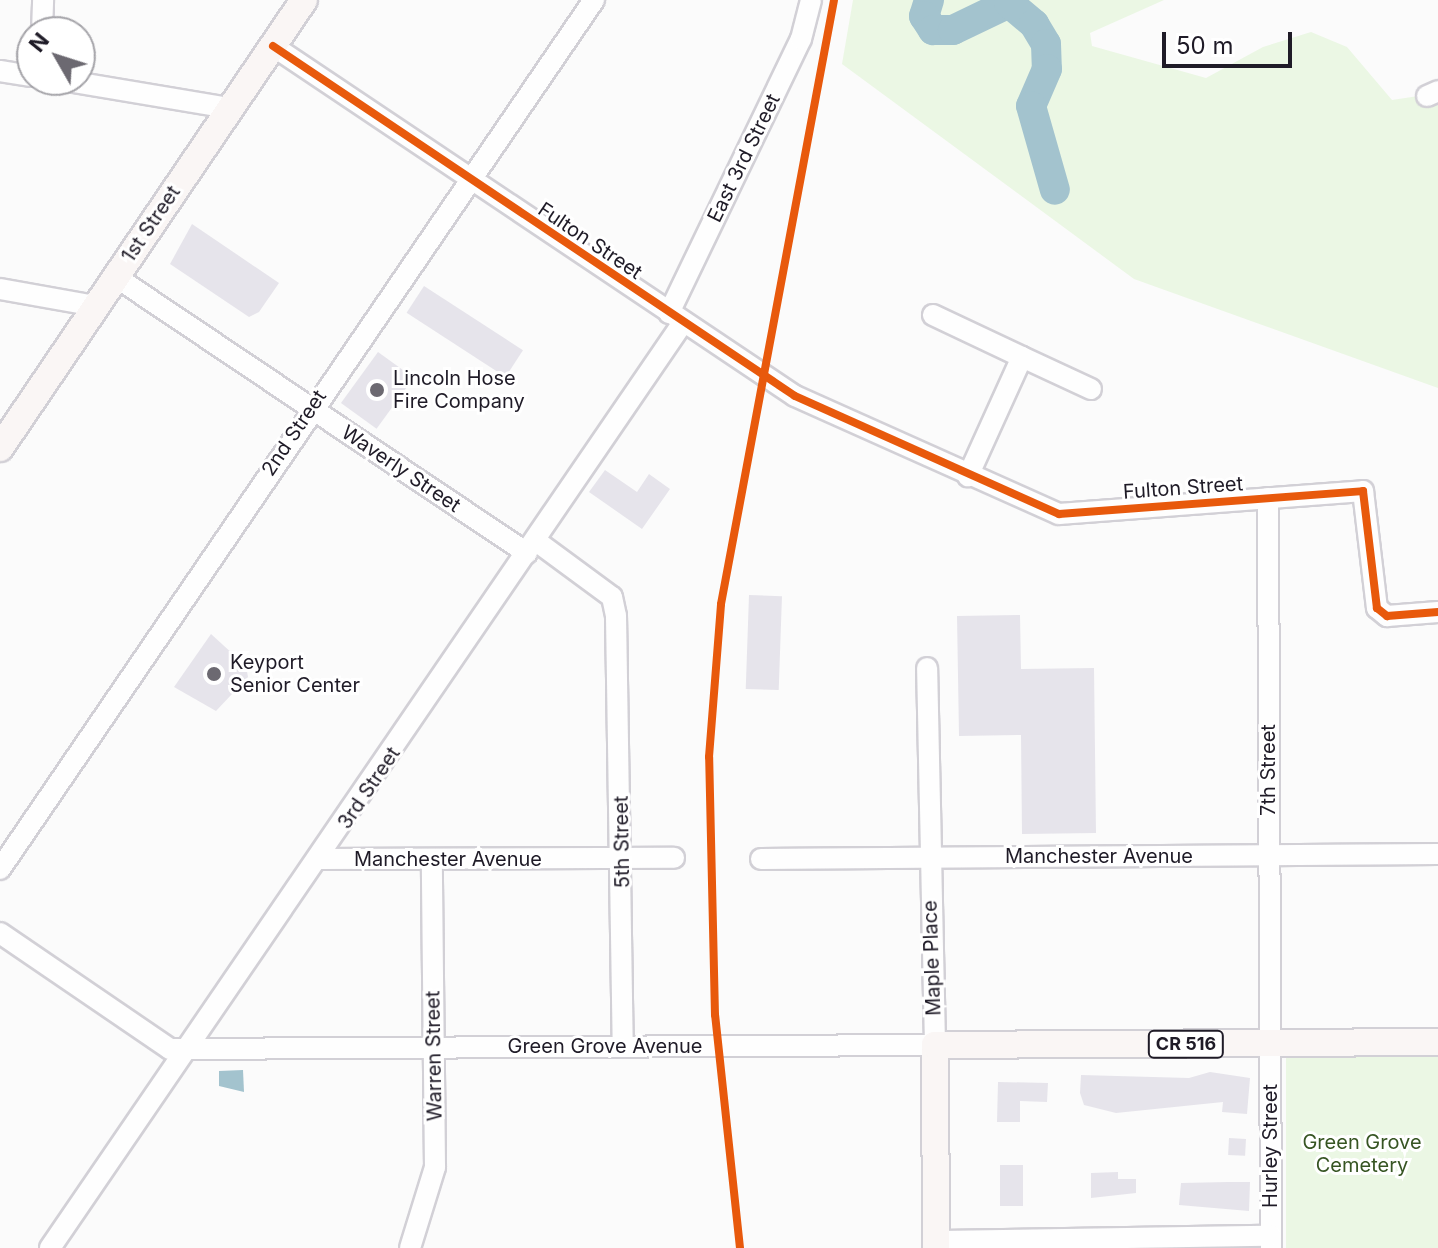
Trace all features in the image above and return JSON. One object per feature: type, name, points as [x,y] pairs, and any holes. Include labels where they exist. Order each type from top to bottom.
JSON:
[{"type":"main road","name":"1st Street","points":[[0,448],[304,0]]},
{"type":"main road","name":"Green Grove Avenue","points":[[935,1045],[1438,1042]]},
{"type":"main road","name":"Maple Place","points":[[935,1045],[936,1245]]},
{"type":"street","name":"2nd Street","points":[[0,869],[310,407],[594,0]]},
{"type":"street","name":"East 3rd Street","points":[[676,319],[801,39],[811,0]]},
{"type":"street","name":"Fulton Street","points":[[273,46],[795,396],[968,476],[1059,514],[1268,498],[1368,486],[1377,608],[1387,616],[1438,612]]},
{"type":"street","points":[[96,86],[229,108]]},
{"type":"street","name":"Waverly Street","points":[[116,277],[310,407],[612,597],[615,639]]},
{"type":"street","points":[[0,289],[95,306]]},
{"type":"street","points":[[933,315],[1091,389]]},
{"type":"street","name":"3rd Street","points":[[50,1248],[321,859],[532,547],[676,319]]},
{"type":"street","points":[[968,476],[1022,357]]},
{"type":"street","name":"7th Street","points":[[1268,498],[1269,1043]]},
{"type":"street","name":"5th Street","points":[[615,639],[623,858],[623,1046]]},
{"type":"street","name":"Maple Place","points":[[927,668],[928,857],[935,1045]]},
{"type":"street","name":"Manchester Avenue","points":[[761,859],[1438,854]]},
{"type":"street","name":"Manchester Avenue","points":[[321,859],[674,858]]},
{"type":"street","name":"Warren Street","points":[[410,1248],[435,1167],[432,860]]},
{"type":"street","name":"Green Grove Avenue","points":[[0,933],[170,1049],[935,1045]]},
{"type":"street","name":"Hurley Street","points":[[1269,1043],[1271,1242]]},
{"type":"street","points":[[936,1245],[1271,1242]]},
{"type":"green space","points":[[853,0],[1164,0],[1090,33],[1092,46],[1206,78],[1263,47],[1311,32],[1347,47],[1392,100],[1438,93],[1438,388],[1134,279],[842,64]]},
{"type":"green space","name":"Green Grove Cemetery","points":[[1286,1056],[1438,1056],[1438,1248],[1286,1248]]},
{"type":"water","points":[[243,1070],[244,1092],[219,1086],[219,1071]]},
{"type":"building","points":[[192,224],[279,283],[259,312],[249,317],[170,264]]},
{"type":"building","points":[[424,286],[523,350],[506,377],[407,313]]},
{"type":"building","name":"Lincoln Hose Fire Company","points":[[378,352],[414,378],[377,429],[341,403]]},
{"type":"building","points":[[605,470],[637,492],[649,474],[670,489],[642,529],[589,492]]},
{"type":"building","points":[[749,595],[782,596],[779,690],[746,689]]},
{"type":"building","points":[[1020,615],[1021,669],[1094,668],[1096,833],[1022,834],[1021,735],[959,736],[957,616]]},
{"type":"building","name":"Keyport Senior Center","points":[[211,634],[246,666],[248,677],[216,711],[174,687]]},
{"type":"building","points":[[1210,1072],[1250,1078],[1247,1114],[1222,1112],[1223,1102],[1116,1113],[1084,1105],[1080,1093],[1081,1075],[1189,1078]]},
{"type":"building","points":[[998,1082],[1048,1083],[1047,1102],[1020,1101],[1020,1122],[997,1122]]},
{"type":"building","points":[[1229,1138],[1246,1139],[1245,1156],[1228,1155]]},
{"type":"building","points":[[1000,1165],[1023,1165],[1023,1206],[1000,1206]]},
{"type":"building","points":[[1118,1172],[1118,1179],[1136,1179],[1136,1193],[1091,1198],[1091,1173]]},
{"type":"building","points":[[1250,1182],[1249,1211],[1179,1205],[1181,1183]]},
{"type":"waterway","points":[[929,0],[924,16],[933,30],[953,30],[1009,3],[1034,24],[1046,44],[1047,69],[1031,106],[1055,190]]},
{"type":"cycle path","points":[[740,1248],[715,1015],[709,757],[721,604],[834,0]]},
{"type":"cycle path","points":[[273,46],[795,396],[1059,514],[1363,491],[1377,608],[1387,616],[1438,612]]},
{"type":"place","name":"Lincoln Hose Fire Company","points":[[377,390]]},
{"type":"place","name":"Keyport Senior Center","points":[[214,674]]}]
